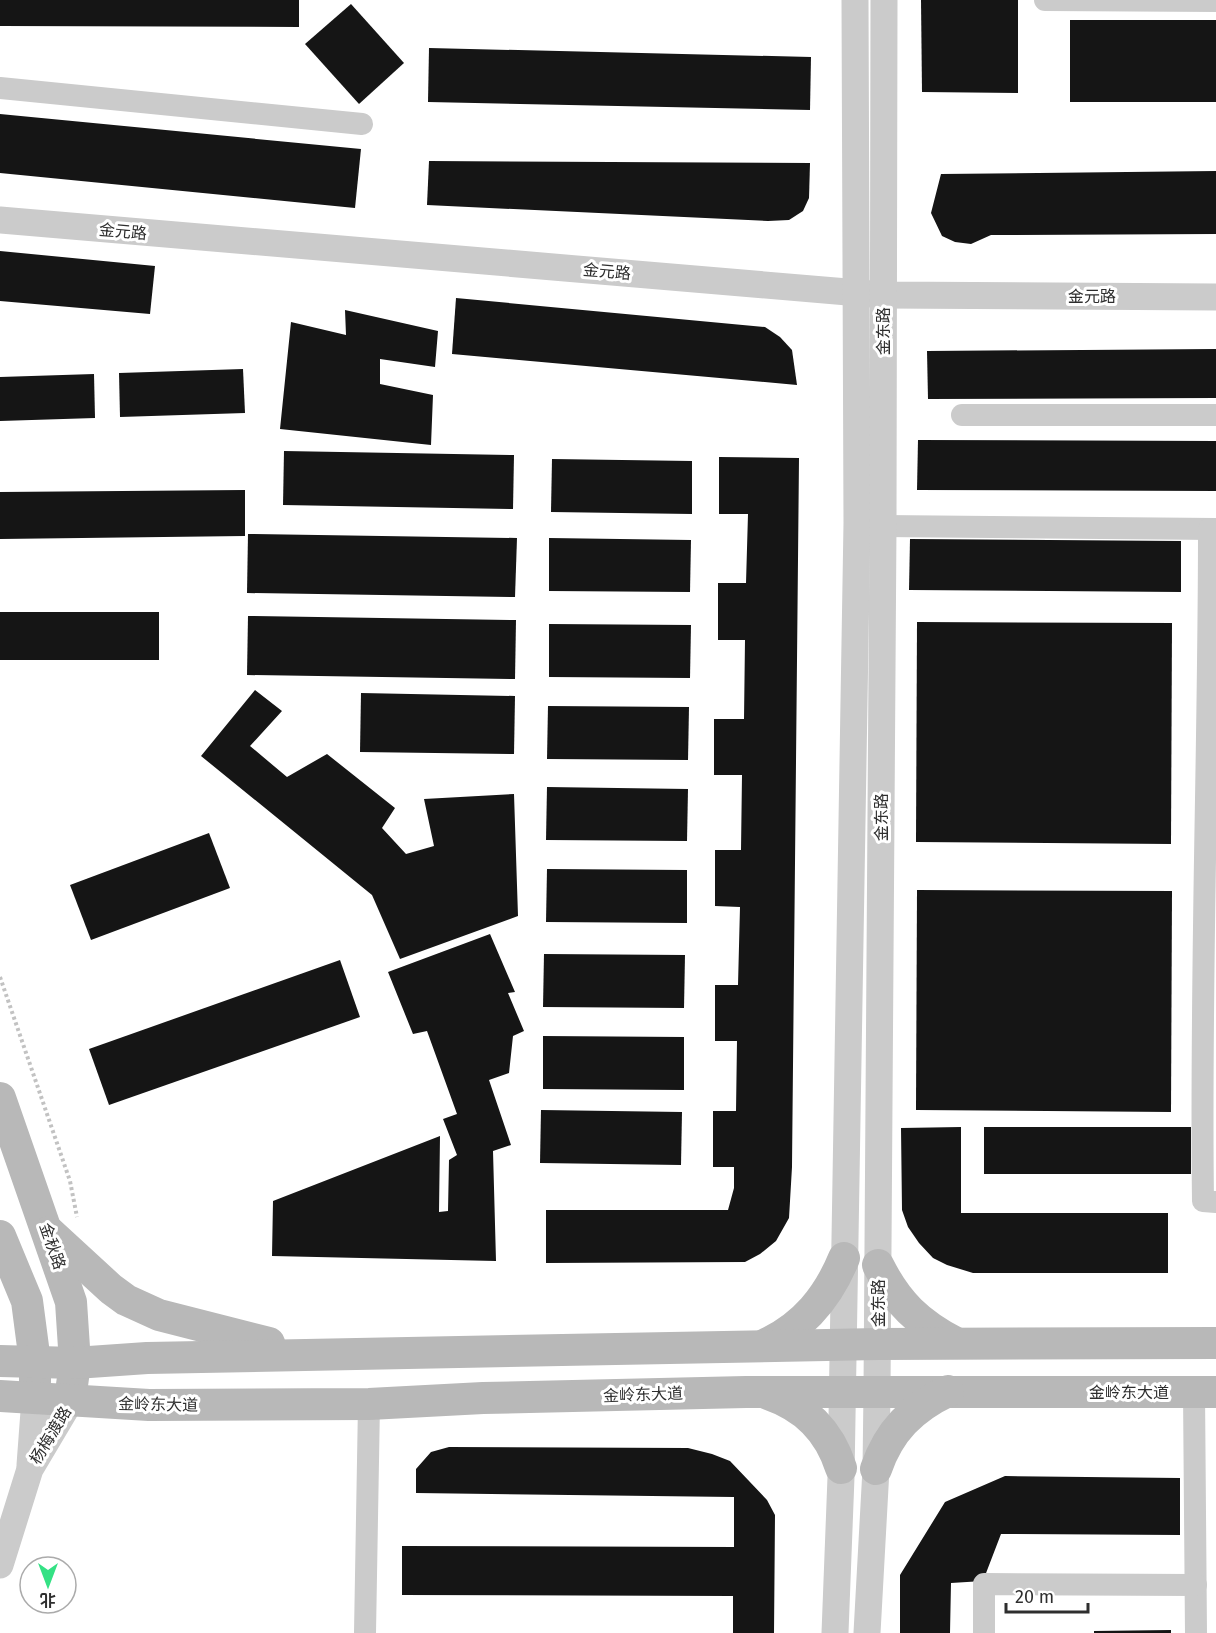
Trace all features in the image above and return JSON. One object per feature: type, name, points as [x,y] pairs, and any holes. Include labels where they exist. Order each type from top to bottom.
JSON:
[{"type":"main road","name":"金秋路","points":[[0,1098],[48,1230],[71,1302],[75,1363],[71,1400]]},
{"type":"main road","points":[[48,1230],[111,1289],[126,1300],[159,1315],[317,1354]]},
{"type":"main road","points":[[0,1236],[27,1301],[35,1362],[35,1398]]},
{"type":"main road","points":[[761,1346],[779,1338],[809,1315],[835,1280],[844,1258]]},
{"type":"main road","points":[[878,1265],[900,1302],[916,1319],[956,1343]]},
{"type":"main road","points":[[0,1361],[75,1363],[147,1358],[878,1344],[1216,1343]]},
{"type":"main road","points":[[876,1469],[881,1453],[900,1424],[923,1404],[950,1391]]},
{"type":"main road","points":[[746,1392],[776,1397],[802,1410],[828,1437],[842,1468]]},
{"type":"main road","name":"金岭东大道","points":[[0,1396],[149,1405],[369,1404],[483,1398],[746,1392],[1205,1392]]},
{"type":"street","name":"金东路","points":[[836,1633],[842,1468],[857,523],[855,0]]},
{"type":"street","name":"金东路","points":[[867,1633],[876,1469],[878,1344],[884,0]]},
{"type":"street","points":[[1045,0],[1216,1]]},
{"type":"street","points":[[0,88],[362,124]]},
{"type":"street","name":"金元路","points":[[0,220],[883,295],[1216,297]]},
{"type":"street","points":[[962,415],[1216,415]]},
{"type":"street","points":[[883,526],[1212,529],[1209,1110],[1203,1202],[1216,1202]]},
{"type":"street","points":[[1196,1633],[1205,1392]]},
{"type":"street","name":"杨梅渡路","points":[[30,1469],[35,1398]]},
{"type":"street","name":"杨梅渡路","points":[[0,1564],[30,1469],[71,1400]]},
{"type":"street","points":[[364,1633],[369,1404]]},
{"type":"street","points":[[984,1633],[984,1584],[1196,1585]]},
{"type":"path","points":[[0,977],[70,1181],[78,1223]]},
{"type":"building","points":[[0,0],[299,0],[299,27],[0,26]]},
{"type":"building","points":[[921,0],[1018,0],[1018,93],[922,92]]},
{"type":"building","points":[[351,4],[404,63],[359,104],[305,44]]},
{"type":"building","points":[[1070,20],[1216,20],[1216,102],[1070,102]]},
{"type":"building","points":[[429,48],[811,57],[810,110],[428,102]]},
{"type":"building","points":[[0,114],[361,149],[355,208],[0,173]]},
{"type":"building","points":[[429,161],[810,163],[809,198],[803,211],[789,220],[768,221],[427,205]]},
{"type":"building","points":[[1216,171],[1216,234],[991,235],[971,244],[955,242],[942,236],[931,213],[941,174]]},
{"type":"building","points":[[0,251],[155,266],[150,314],[0,301]]},
{"type":"building","points":[[456,298],[765,327],[780,337],[792,350],[797,385],[452,354]]},
{"type":"building","points":[[345,310],[438,331],[435,367],[380,359],[380,384],[433,395],[431,445],[280,429],[291,322],[346,335]]},
{"type":"building","points":[[1216,349],[1216,398],[928,399],[927,351]]},
{"type":"building","points":[[243,369],[245,413],[120,417],[119,373]]},
{"type":"building","points":[[94,374],[95,418],[0,421],[0,377]]},
{"type":"building","points":[[918,440],[1216,441],[1216,491],[917,490]]},
{"type":"building","points":[[284,451],[514,455],[513,509],[283,505]]},
{"type":"building","points":[[719,457],[799,458],[792,1167],[789,1218],[776,1241],[745,1262],[546,1263],[546,1210],[728,1210],[734,1188],[734,1167],[713,1167],[713,1111],[736,1111],[737,1041],[715,1041],[715,985],[738,985],[740,907],[715,906],[715,850],[741,850],[742,775],[714,775],[714,719],[744,719],[745,640],[718,640],[718,583],[746,583],[748,514],[719,514]]},
{"type":"building","points":[[552,459],[692,461],[692,514],[551,512]]},
{"type":"building","points":[[245,490],[245,536],[0,539],[0,492]]},
{"type":"building","points":[[248,534],[517,538],[515,597],[247,593]]},
{"type":"building","points":[[549,538],[691,540],[690,592],[549,591]]},
{"type":"building","points":[[910,539],[1181,541],[1181,592],[909,590]]},
{"type":"building","points":[[0,612],[159,612],[159,660],[0,660]]},
{"type":"building","points":[[248,616],[516,620],[515,679],[247,675]]},
{"type":"building","points":[[917,622],[1172,623],[1171,844],[916,842]]},
{"type":"building","points":[[549,624],[691,625],[690,678],[549,677]]},
{"type":"building","points":[[255,690],[282,711],[250,746],[287,777],[327,754],[395,808],[382,828],[406,854],[434,846],[424,799],[514,794],[518,916],[400,959],[372,895],[201,756]]},
{"type":"building","points":[[361,693],[515,696],[514,754],[360,752]]},
{"type":"building","points":[[548,706],[689,707],[688,760],[547,759]]},
{"type":"building","points":[[547,787],[688,789],[687,841],[546,840]]},
{"type":"building","points":[[209,833],[230,888],[91,940],[70,885]]},
{"type":"building","points":[[547,869],[687,870],[687,923],[546,922]]},
{"type":"building","points":[[917,890],[1172,891],[1171,1112],[916,1110]]},
{"type":"building","points":[[490,934],[515,992],[508,993],[524,1031],[513,1036],[509,1073],[489,1080],[511,1145],[493,1151],[496,1261],[272,1256],[273,1201],[440,1136],[439,1212],[448,1211],[449,1160],[457,1155],[443,1119],[457,1114],[427,1031],[413,1034],[388,972]]},
{"type":"building","points":[[544,954],[685,955],[684,1008],[543,1007]]},
{"type":"building","points":[[340,960],[360,1017],[109,1105],[89,1049]]},
{"type":"building","points":[[543,1036],[684,1037],[684,1090],[543,1089]]},
{"type":"building","points":[[541,1110],[682,1112],[681,1165],[540,1163]]},
{"type":"building","points":[[961,1127],[961,1213],[1168,1213],[1168,1273],[973,1273],[933,1258],[908,1227],[902,1210],[901,1128]]},
{"type":"building","points":[[984,1127],[1191,1127],[1191,1174],[984,1174]]},
{"type":"building","points":[[449,1447],[688,1448],[730,1461],[767,1500],[775,1515],[774,1633],[733,1633],[733,1596],[402,1595],[402,1546],[734,1547],[734,1497],[416,1493],[416,1469],[431,1452]]},
{"type":"building","points":[[1005,1476],[1180,1478],[1180,1535],[1001,1534],[983,1581],[951,1583],[950,1633],[900,1633],[900,1575],[945,1502]]},
{"type":"building","points":[[1171,1630],[1171,1633],[1094,1633],[1094,1631]]}]
